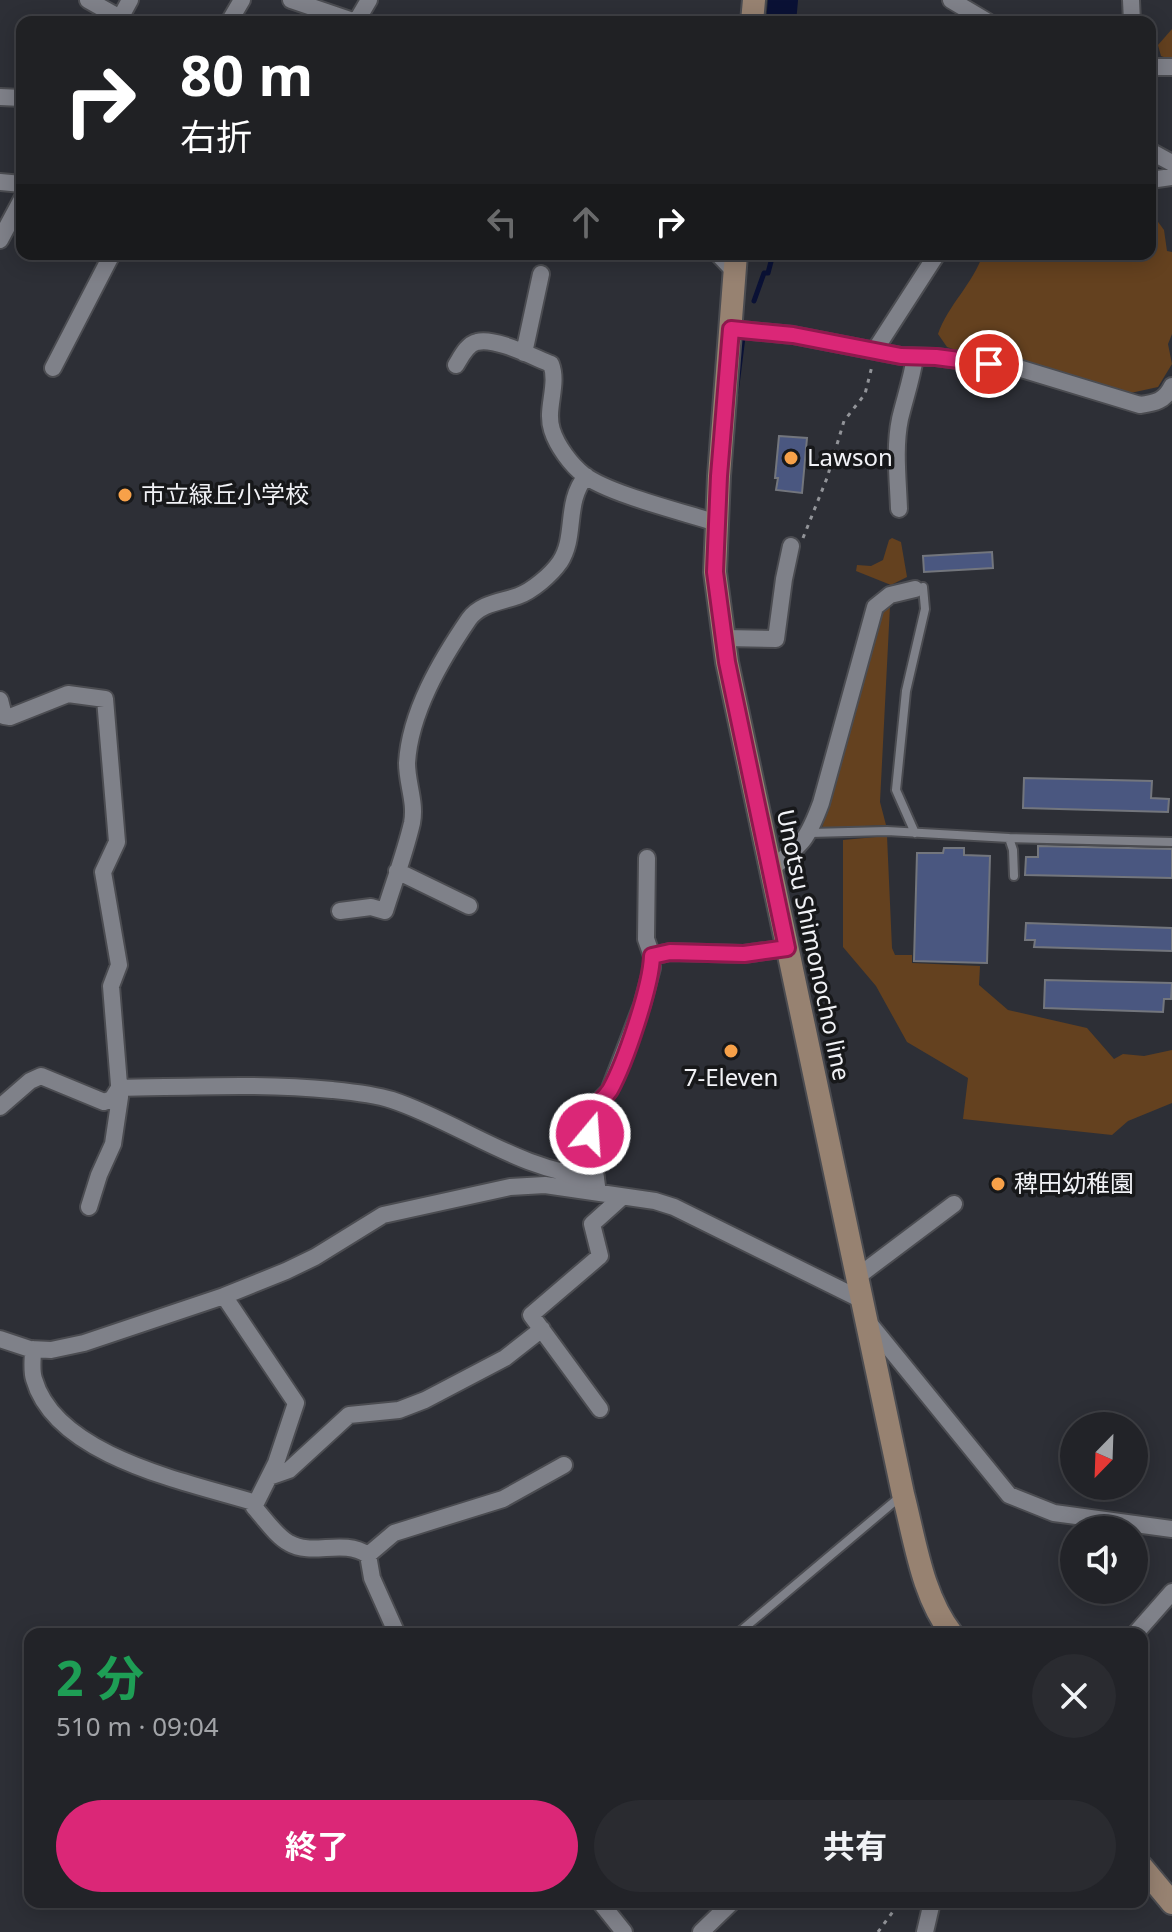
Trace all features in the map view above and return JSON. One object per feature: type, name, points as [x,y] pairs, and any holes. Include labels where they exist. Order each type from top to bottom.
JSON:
[{"type":"main road","name":"Unotsu Shimonocho line","points":[[735,263],[715,572],[724,638],[903,1494],[927,1586],[945,1628]]},
{"type":"main road","points":[[1148,1874],[1172,1903]]},
{"type":"street","points":[[88,0],[113,16]]},
{"type":"street","points":[[291,0],[338,16]]},
{"type":"street","points":[[951,0],[978,16]]},
{"type":"street","points":[[0,240],[16,210]]},
{"type":"street","points":[[53,368],[109,260]]},
{"type":"street","points":[[875,350],[933,260]]},
{"type":"street","points":[[524,353],[541,274]]},
{"type":"street","points":[[731,329],[793,335],[915,357],[1015,367],[1140,405],[1157,403],[1172,386]]},
{"type":"street","points":[[456,365],[468,347],[478,341],[500,344],[551,364],[555,374],[551,429],[570,462],[586,476],[607,487],[717,523]]},
{"type":"street","points":[[899,509],[897,464],[900,421],[915,357]]},
{"type":"street","points":[[340,911],[371,907],[385,911],[412,822],[414,801],[407,766],[411,735],[444,658],[472,615],[483,607],[522,595],[560,562],[567,547],[575,489],[586,476]]},
{"type":"street","points":[[724,638],[776,639],[789,552]]},
{"type":"street","points":[[771,869],[800,846],[810,833],[875,607],[890,595],[915,589]]},
{"type":"street","points":[[0,700],[4,716],[10,717],[68,694],[105,699],[117,842],[103,872],[119,965],[111,986],[119,1088],[116,1132],[89,1207]]},
{"type":"street","points":[[597,1185],[587,1113],[609,1091],[642,1005],[652,968],[652,956],[646,939],[647,858]]},
{"type":"street","points":[[397,871],[469,906]]},
{"type":"street","points":[[652,956],[670,952],[744,954],[787,948]]},
{"type":"street","points":[[0,1107],[30,1081],[41,1076],[104,1102],[112,1099],[119,1088]]},
{"type":"street","points":[[119,1088],[290,1086],[389,1099],[426,1113],[521,1159],[577,1176],[622,1197],[674,1207],[864,1309],[1009,1495],[1054,1513],[1172,1529]]},
{"type":"street","points":[[0,1339],[33,1349],[51,1350],[84,1343],[224,1296],[315,1257],[383,1215],[510,1187],[597,1185]]},
{"type":"street","points":[[600,1409],[531,1315],[600,1256],[592,1224],[622,1197]]},
{"type":"street","points":[[857,1277],[954,1204]]},
{"type":"street","points":[[224,1296],[296,1403],[276,1463],[254,1507],[286,1542],[300,1548],[340,1546],[359,1549],[368,1555],[372,1578],[394,1628]]},
{"type":"street","points":[[269,1477],[289,1470],[349,1415],[399,1410],[425,1400],[505,1358],[542,1329]]},
{"type":"street","points":[[33,1349],[33,1377],[41,1397],[61,1421],[88,1444],[119,1460],[256,1503]]},
{"type":"street","points":[[368,1555],[394,1533],[503,1499],[564,1465]]},
{"type":"street","points":[[1140,1628],[1172,1592]]},
{"type":"street","points":[[605,1908],[624,1932]]},
{"type":"street","points":[[701,1932],[726,1908]]},
{"type":"street","points":[[925,1932],[931,1908]]},
{"type":"lane","points":[[915,589],[923,587],[925,609],[906,691],[896,790],[915,833]]},
{"type":"lane","points":[[810,833],[915,833],[1172,842]]},
{"type":"lane","points":[[1009,838],[1013,850],[1014,876]]},
{"type":"lane","points":[[744,1628],[903,1494]]},
{"type":"path","points":[[789,552],[796,557],[827,478],[844,421],[865,394],[875,350]]},
{"type":"path","points":[[878,1932],[896,1908]]},
{"type":"shaded area","points":[[1172,29],[1172,60],[1161,56],[1158,45]]},
{"type":"shaded area","points":[[1156,219],[1164,230],[1167,251],[1172,252],[1172,334],[1168,344],[1172,364],[1158,387],[1126,394],[947,347],[938,334],[981,260],[1156,260]]},
{"type":"shaded area","points":[[892,538],[901,542],[907,577],[891,585],[856,571],[857,565],[871,566],[883,560]]},
{"type":"shaded area","points":[[890,606],[880,802],[886,825],[822,828],[881,609]]},
{"type":"shaded area","points":[[887,836],[892,948],[895,955],[912,955],[912,963],[980,966],[979,985],[1008,1010],[1087,1028],[1114,1059],[1123,1054],[1144,1056],[1172,1050],[1172,1103],[1128,1121],[1112,1135],[963,1119],[968,1078],[907,1042],[876,986],[843,947],[843,840]]},
{"type":"building","name":"Lawson","points":[[779,436],[807,438],[802,493],[776,490]]},
{"type":"building","points":[[992,552],[993,568],[924,572],[923,556]]},
{"type":"building","points":[[1024,778],[1152,781],[1151,798],[1169,799],[1168,812],[1023,808]]},
{"type":"building","points":[[1038,846],[1172,849],[1172,878],[1025,875],[1026,857],[1038,857]]},
{"type":"building","points":[[944,848],[964,848],[964,855],[990,856],[987,963],[914,961],[917,853],[943,853]]},
{"type":"building","points":[[1026,923],[1172,928],[1172,951],[1034,947],[1035,940],[1025,940]]},
{"type":"building","points":[[1045,980],[1172,983],[1171,999],[1164,999],[1163,1012],[1044,1008]]},
{"type":"waterway","points":[[782,16],[783,0]]},
{"type":"waterway","points":[[754,301],[771,260]]},
{"type":"waterway","points":[[736,393],[743,337]]},
{"type":"place","name":"Lawson","points":[[791,458]]},
{"type":"place","name":"市立緑丘小学校","points":[[125,495]]},
{"type":"place","name":"7-Eleven","points":[[731,1051]]},
{"type":"place","name":"稗田幼稚園","points":[[998,1184]]},
{"type":"route","points":[[590,1134],[587,1113],[609,1091],[623,1058],[642,1005],[652,956],[670,952],[744,954],[787,948],[727,662],[715,572],[731,329],[793,335],[901,356],[989,364]]}]
